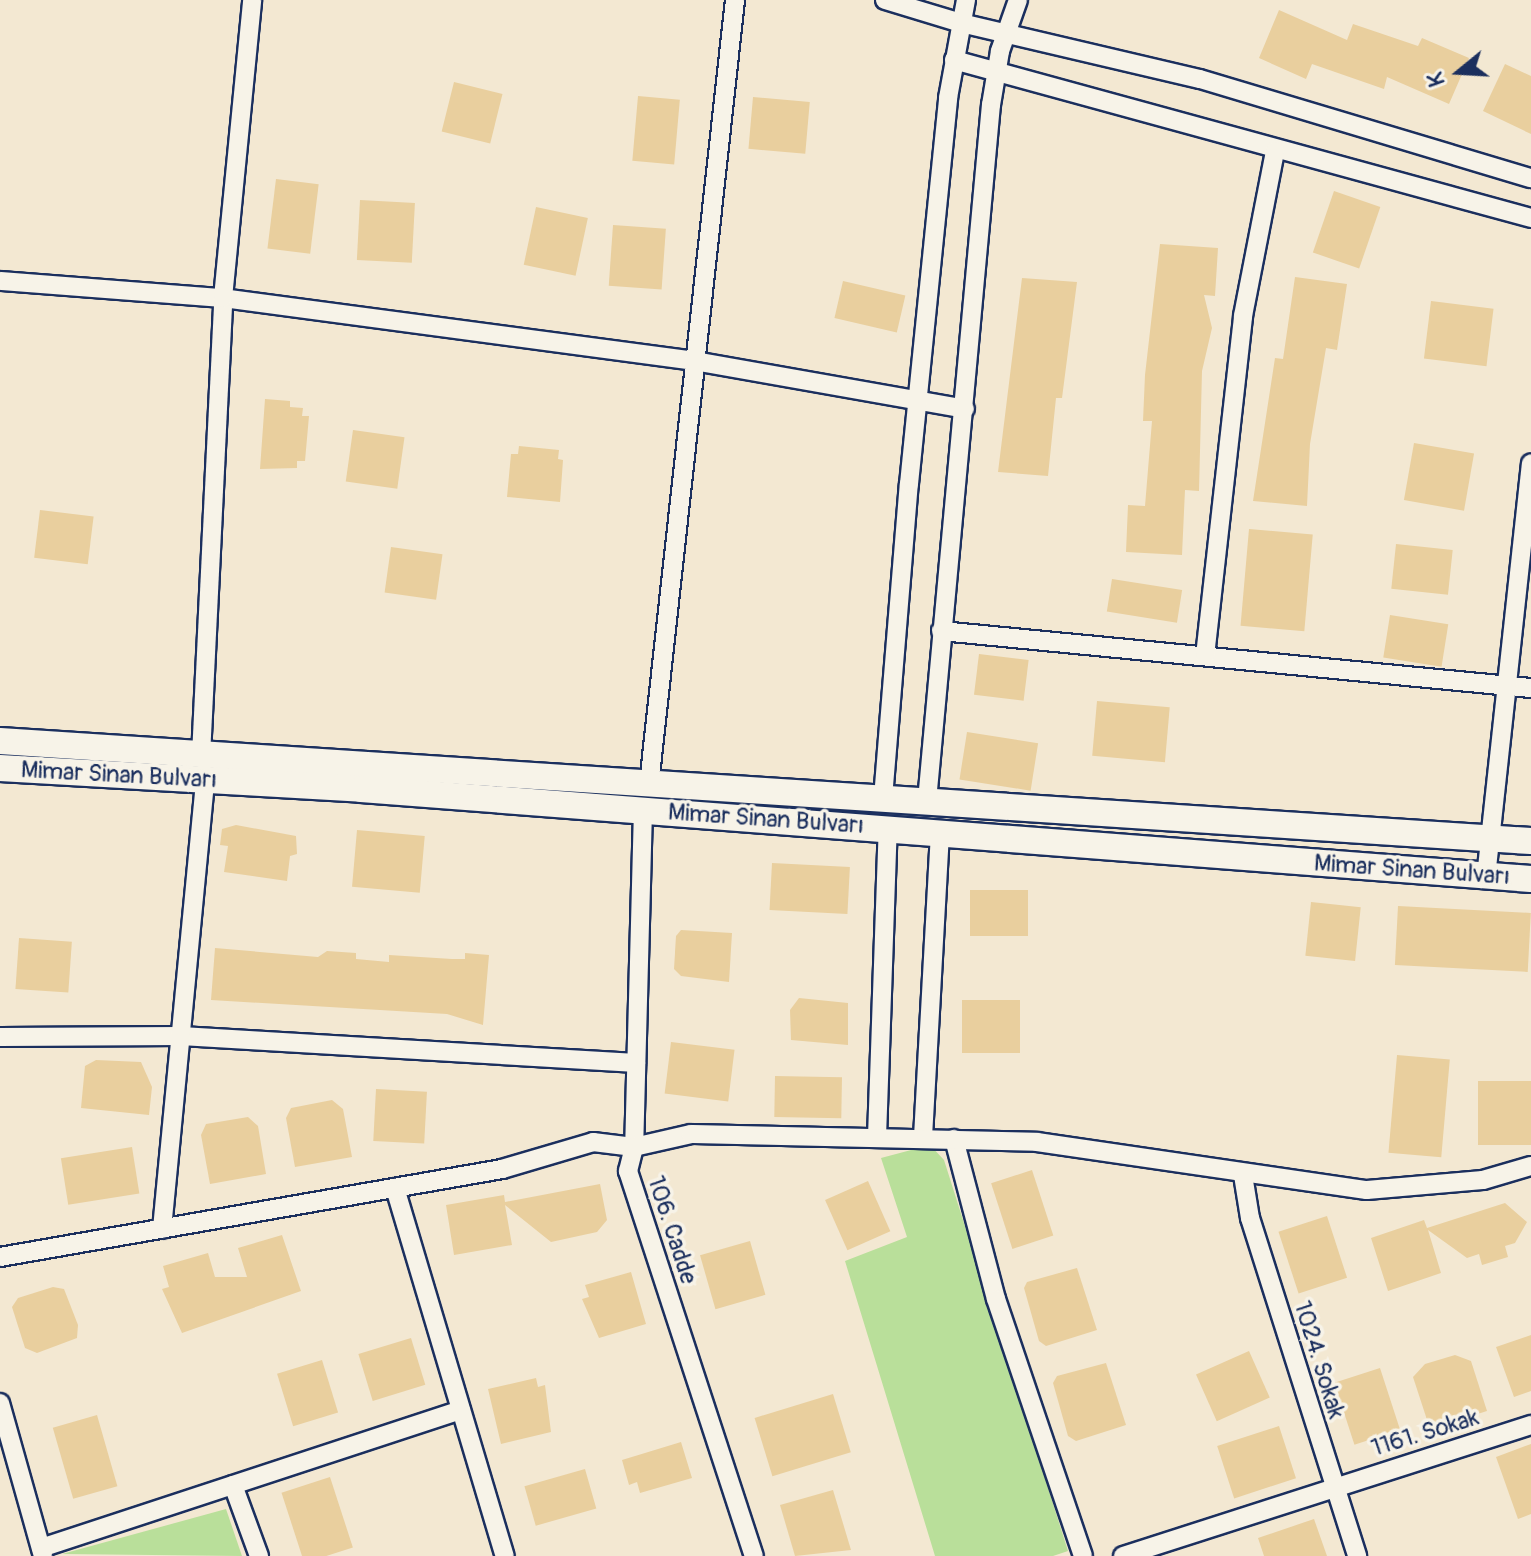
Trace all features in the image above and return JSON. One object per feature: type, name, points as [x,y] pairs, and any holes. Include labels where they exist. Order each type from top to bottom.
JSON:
[{"type":"main road","name":"Mimar Sinan Bulvarı","points":[[0,741],[203,768]]},
{"type":"main road","name":"Mimar Sinan Bulvarı","points":[[0,768],[203,768],[646,797],[883,798],[1531,841]]},
{"type":"main road","name":"Mimar Sinan Bulvarı","points":[[646,797],[888,828],[1531,879]]},
{"type":"street","points":[[162,1229],[203,768],[223,298],[252,0]]},
{"type":"street","name":"106. Cadde","points":[[735,0],[646,797],[634,1147],[628,1171],[754,1556]]},
{"type":"street","points":[[885,0],[961,23],[1200,79],[1531,178]]},
{"type":"street","points":[[883,798],[918,397],[954,60],[966,0]]},
{"type":"street","points":[[927,801],[996,73],[1018,0]]},
{"type":"street","points":[[954,60],[1275,151],[1531,218]]},
{"type":"street","points":[[1205,656],[1243,316],[1275,151]]},
{"type":"street","points":[[0,281],[223,298],[694,361],[918,397],[965,409]]},
{"type":"street","points":[[1486,877],[1531,463]]},
{"type":"street","points":[[941,631],[1531,688]]},
{"type":"street","points":[[877,1137],[888,828]]},
{"type":"street","points":[[923,1137],[940,832]]},
{"type":"street","points":[[0,1037],[181,1036],[636,1063]]},
{"type":"street","points":[[0,1257],[502,1169],[593,1142],[634,1147],[691,1134],[1037,1142],[1243,1175],[1367,1190],[1483,1180],[1531,1166]]},
{"type":"street","points":[[954,1139],[996,1299],[1083,1556]]},
{"type":"street","name":"1024. Sokak","points":[[1243,1175],[1250,1218],[1357,1556]]},
{"type":"street","points":[[395,1188],[505,1556]]},
{"type":"street","points":[[0,1403],[42,1552],[461,1410]]},
{"type":"street","name":"1161. Sokak","points":[[1123,1556],[1531,1425]]},
{"type":"street","points":[[233,1485],[259,1556]]},
{"type":"green space","points":[[930,1145],[944,1160],[1068,1551],[1053,1556],[935,1556],[845,1261],[907,1237],[881,1158]]},
{"type":"green space","points":[[226,1509],[242,1556],[62,1554]]},
{"type":"building","points":[[1279,10],[1347,40],[1353,24],[1418,46],[1422,38],[1469,58],[1449,104],[1387,77],[1384,89],[1312,64],[1306,79],[1259,58]]},
{"type":"building","points":[[1505,64],[1531,76],[1531,134],[1483,111]]},
{"type":"building","points":[[454,82],[503,94],[490,144],[442,131]]},
{"type":"building","points":[[638,96],[680,100],[674,164],[632,161]]},
{"type":"building","points":[[753,97],[810,102],[805,154],[748,149]]},
{"type":"building","points":[[276,179],[319,184],[310,254],[267,248]]},
{"type":"building","points":[[1334,191],[1380,207],[1359,268],[1313,252]]},
{"type":"building","points":[[360,200],[415,203],[412,263],[357,260]]},
{"type":"building","points":[[536,207],[588,218],[576,276],[524,265]]},
{"type":"building","points":[[613,225],[666,229],[662,290],[609,286]]},
{"type":"building","points":[[1160,244],[1218,248],[1215,296],[1204,295],[1212,328],[1202,371],[1199,491],[1185,490],[1182,555],[1126,552],[1128,505],[1145,506],[1152,421],[1143,421],[1145,375]]},
{"type":"building","points":[[1295,277],[1347,284],[1337,350],[1326,348],[1310,444],[1307,506],[1253,501],[1275,358],[1283,359]]},
{"type":"building","points":[[1022,278],[1077,282],[1062,398],[1056,398],[1048,476],[998,472]]},
{"type":"building","points":[[843,281],[905,295],[897,332],[834,318]]},
{"type":"building","points":[[1431,301],[1494,309],[1486,366],[1424,359]]},
{"type":"building","points":[[265,399],[290,401],[290,407],[303,408],[302,416],[309,416],[305,461],[297,461],[297,468],[260,469]]},
{"type":"building","points":[[353,430],[404,437],[397,489],[346,481]]},
{"type":"building","points":[[1414,443],[1474,454],[1464,511],[1404,500]]},
{"type":"building","points":[[519,446],[559,450],[558,459],[563,460],[560,502],[507,497],[511,454],[518,454]]},
{"type":"building","points":[[40,510],[94,517],[88,564],[34,558]]},
{"type":"building","points":[[1249,529],[1313,535],[1304,631],[1241,626]]},
{"type":"building","points":[[1396,544],[1453,550],[1448,595],[1391,589]]},
{"type":"building","points":[[391,547],[442,554],[436,600],[385,593]]},
{"type":"building","points":[[1112,579],[1182,590],[1177,623],[1107,612]]},
{"type":"building","points":[[1390,615],[1448,624],[1442,667],[1383,657]]},
{"type":"building","points":[[979,654],[1029,660],[1024,701],[974,695]]},
{"type":"building","points":[[1097,701],[1170,707],[1165,762],[1092,756]]},
{"type":"building","points":[[967,732],[1038,743],[1031,791],[959,779]]},
{"type":"building","points":[[236,825],[296,836],[297,854],[290,856],[287,881],[224,872],[228,846],[220,845],[222,829]]},
{"type":"building","points":[[357,830],[425,836],[420,893],[352,887]]},
{"type":"building","points":[[772,863],[850,867],[847,914],[770,910]]},
{"type":"building","points":[[970,890],[1028,890],[1028,936],[970,936]]},
{"type":"building","points":[[1311,902],[1361,907],[1355,961],[1305,956]]},
{"type":"building","points":[[1398,906],[1531,913],[1528,972],[1395,965]]},
{"type":"building","points":[[681,930],[732,933],[729,982],[681,976],[674,969],[676,936]]},
{"type":"building","points":[[19,938],[72,942],[68,993],[15,989]]},
{"type":"building","points":[[215,948],[318,957],[327,951],[356,953],[356,959],[389,962],[389,955],[465,959],[465,953],[489,955],[483,1025],[447,1014],[211,1000]]},
{"type":"building","points":[[799,998],[848,1003],[848,1045],[791,1040],[790,1010]]},
{"type":"building","points":[[962,1000],[1020,1000],[1020,1053],[962,1053]]},
{"type":"building","points":[[671,1042],[735,1050],[728,1101],[665,1094]]},
{"type":"building","points":[[1397,1055],[1450,1060],[1441,1157],[1388,1153]]},
{"type":"building","points":[[96,1060],[141,1062],[152,1087],[149,1115],[81,1108],[85,1066]]},
{"type":"building","points":[[775,1076],[842,1077],[841,1118],[774,1117]]},
{"type":"building","points":[[1478,1081],[1531,1081],[1531,1145],[1478,1145]]},
{"type":"building","points":[[376,1089],[427,1092],[424,1144],[373,1141]]},
{"type":"building","points":[[332,1100],[343,1109],[352,1157],[295,1167],[286,1118],[291,1108]]},
{"type":"building","points":[[248,1117],[258,1126],[266,1174],[210,1184],[201,1135],[206,1124]]},
{"type":"building","points":[[132,1147],[139,1193],[68,1205],[61,1158]]},
{"type":"building","points":[[1032,1170],[1053,1236],[1012,1249],[991,1183]]},
{"type":"building","points":[[868,1181],[890,1231],[847,1250],[825,1200]]},
{"type":"building","points":[[600,1184],[607,1220],[597,1232],[551,1242],[505,1205],[512,1245],[454,1255],[446,1205],[504,1195],[505,1202]]},
{"type":"building","points":[[1505,1203],[1527,1222],[1515,1243],[1505,1246],[1508,1257],[1482,1265],[1479,1254],[1467,1258],[1428,1230],[1441,1273],[1388,1291],[1371,1238],[1424,1220],[1427,1228]]},
{"type":"building","points":[[1327,1216],[1347,1278],[1299,1294],[1278,1232]]},
{"type":"building","points":[[282,1235],[301,1291],[182,1333],[162,1289],[169,1287],[163,1266],[208,1253],[215,1277],[247,1277],[238,1248]]},
{"type":"building","points":[[750,1241],[765,1295],[715,1309],[700,1255]]},
{"type":"building","points":[[1077,1268],[1097,1330],[1046,1346],[1039,1341],[1024,1288],[1027,1282]]},
{"type":"building","points":[[631,1272],[646,1324],[599,1338],[582,1299],[589,1297],[585,1285]]},
{"type":"building","points":[[53,1287],[64,1289],[78,1325],[77,1338],[37,1353],[25,1348],[12,1307],[18,1298]]},
{"type":"building","points":[[1531,1335],[1531,1391],[1514,1397],[1496,1347]]},
{"type":"building","points":[[411,1338],[425,1385],[373,1401],[358,1354]]},
{"type":"building","points":[[1249,1351],[1270,1398],[1217,1421],[1196,1375]]},
{"type":"building","points":[[1455,1355],[1471,1361],[1487,1411],[1430,1429],[1413,1377],[1425,1364]]},
{"type":"building","points":[[322,1360],[338,1413],[293,1426],[277,1374]]},
{"type":"building","points":[[1106,1363],[1126,1425],[1076,1441],[1068,1436],[1053,1383],[1057,1376]]},
{"type":"building","points":[[1380,1368],[1400,1430],[1354,1445],[1334,1383]]},
{"type":"building","points":[[536,1378],[538,1387],[545,1385],[551,1432],[501,1444],[488,1389]]},
{"type":"building","points":[[833,1394],[851,1452],[772,1476],[755,1418]]},
{"type":"building","points":[[97,1415],[117,1486],[73,1499],[53,1428]]},
{"type":"building","points":[[1279,1426],[1296,1478],[1234,1498],[1217,1446]]},
{"type":"building","points":[[681,1442],[692,1478],[640,1493],[637,1482],[629,1485],[622,1460]]},
{"type":"building","points":[[1531,1444],[1531,1514],[1518,1519],[1496,1457]]},
{"type":"building","points":[[585,1469],[596,1508],[536,1526],[524,1486]]},
{"type":"building","points":[[330,1477],[353,1547],[326,1556],[302,1556],[281,1493]]},
{"type":"building","points":[[833,1490],[851,1550],[795,1556],[780,1505]]},
{"type":"building","points":[[1314,1519],[1327,1556],[1264,1556],[1258,1538]]}]
